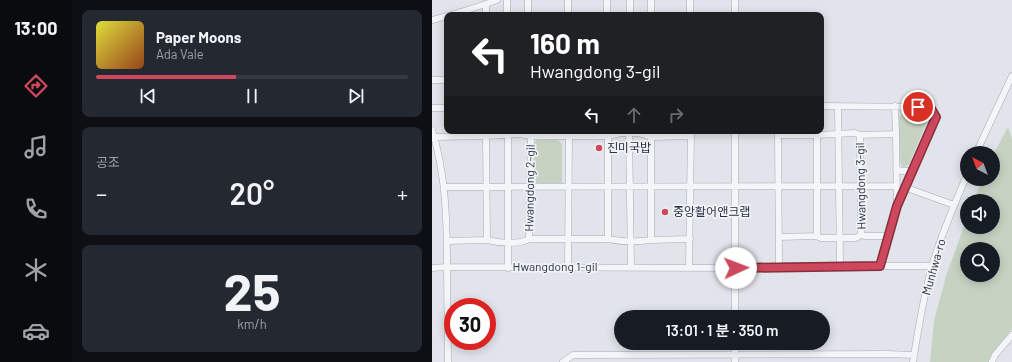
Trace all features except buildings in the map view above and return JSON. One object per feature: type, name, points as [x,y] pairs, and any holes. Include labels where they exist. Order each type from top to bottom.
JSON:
[{"type":"street","points":[[461,12],[497,0]]},
{"type":"street","points":[[507,0],[507,12]]},
{"type":"street","points":[[528,0],[528,12]]},
{"type":"street","points":[[568,0],[568,12]]},
{"type":"street","points":[[607,0],[607,12]]},
{"type":"street","points":[[630,0],[630,12]]},
{"type":"street","points":[[651,0],[651,12]]},
{"type":"street","points":[[690,0],[690,12]]},
{"type":"street","points":[[735,0],[736,12]]},
{"type":"street","points":[[486,4],[486,12]]},
{"type":"street","points":[[432,20],[444,17]]},
{"type":"street","points":[[979,146],[1012,76]]},
{"type":"street","points":[[432,80],[444,80]]},
{"type":"street","points":[[824,106],[930,107],[936,117],[904,187],[880,266]]},
{"type":"street","points":[[838,106],[840,267]]},
{"type":"street","points":[[895,106],[897,206]]},
{"type":"street","points":[[432,108],[444,108]]},
{"type":"street","points":[[798,134],[817,135],[855,133],[860,135]]},
{"type":"street","points":[[448,362],[447,211],[444,186],[433,134],[486,136],[497,134]]},
{"type":"street","points":[[508,134],[508,268]]},
{"type":"street","points":[[520,134],[531,136]]},
{"type":"street","name":"Hwangdong 2-gil","points":[[556,134],[531,136],[529,239],[608,239],[618,241],[652,240]]},
{"type":"street","points":[[568,267],[569,134]]},
{"type":"street","name":"Hwangdong 2-gil","points":[[582,134],[608,136],[618,134]]},
{"type":"street","points":[[629,134],[630,267]]},
{"type":"street","name":"Hwangdong 2-gil","points":[[644,134],[652,137]]},
{"type":"street","points":[[681,134],[652,137],[652,240],[690,239]]},
{"type":"street","points":[[689,267],[691,134]]},
{"type":"street","points":[[735,134],[735,310]]},
{"type":"street","points":[[778,134],[779,266]]},
{"type":"street","name":"Hwangdong 3-gil","points":[[888,236],[861,235],[860,135],[896,134]]},
{"type":"street","points":[[817,135],[817,236]]},
{"type":"street","points":[[486,136],[487,240]]},
{"type":"street","points":[[608,136],[608,239]]},
{"type":"street","points":[[896,168],[901,171],[912,171]]},
{"type":"street","points":[[444,186],[896,186]]},
{"type":"street","name":"Munhwa-ro","points":[[913,362],[932,266],[962,186]]},
{"type":"street","points":[[904,187],[954,205]]},
{"type":"street","points":[[779,237],[817,236],[821,238],[856,238],[861,235]]},
{"type":"street","points":[[447,240],[524,242],[529,239]]},
{"type":"street","points":[[736,268],[779,266],[932,266]]},
{"type":"street","name":"Hwangdong 1-gil","points":[[432,268],[736,268]]},
{"type":"street","points":[[992,362],[995,355],[1012,335]]},
{"type":"street","points":[[735,350],[735,362]]},
{"type":"street","points":[[563,362],[573,355],[649,359],[735,354],[914,355]]},
{"type":"street","points":[[805,354],[805,362]]},
{"type":"green space","points":[[921,112],[925,114],[927,119],[926,124],[910,162],[904,167],[900,162],[899,117],[903,113]]},
{"type":"green space","points":[[1008,127],[1012,139],[1012,329],[991,355],[988,362],[930,362],[934,321],[946,276],[961,234],[1000,234],[1000,194],[977,194],[979,186],[1000,186],[1000,146],[998,146]]},
{"type":"green space","points":[[537,140],[558,140],[562,144],[562,190],[534,190],[535,143]]},
{"type":"place","name":"진미국밥","points":[[599,148]]},
{"type":"place","name":"중앙활어앤크랩","points":[[665,212]]},
{"type":"route","points":[[736,268],[779,266],[880,266],[904,187],[936,117],[930,107],[918,107]]}]
